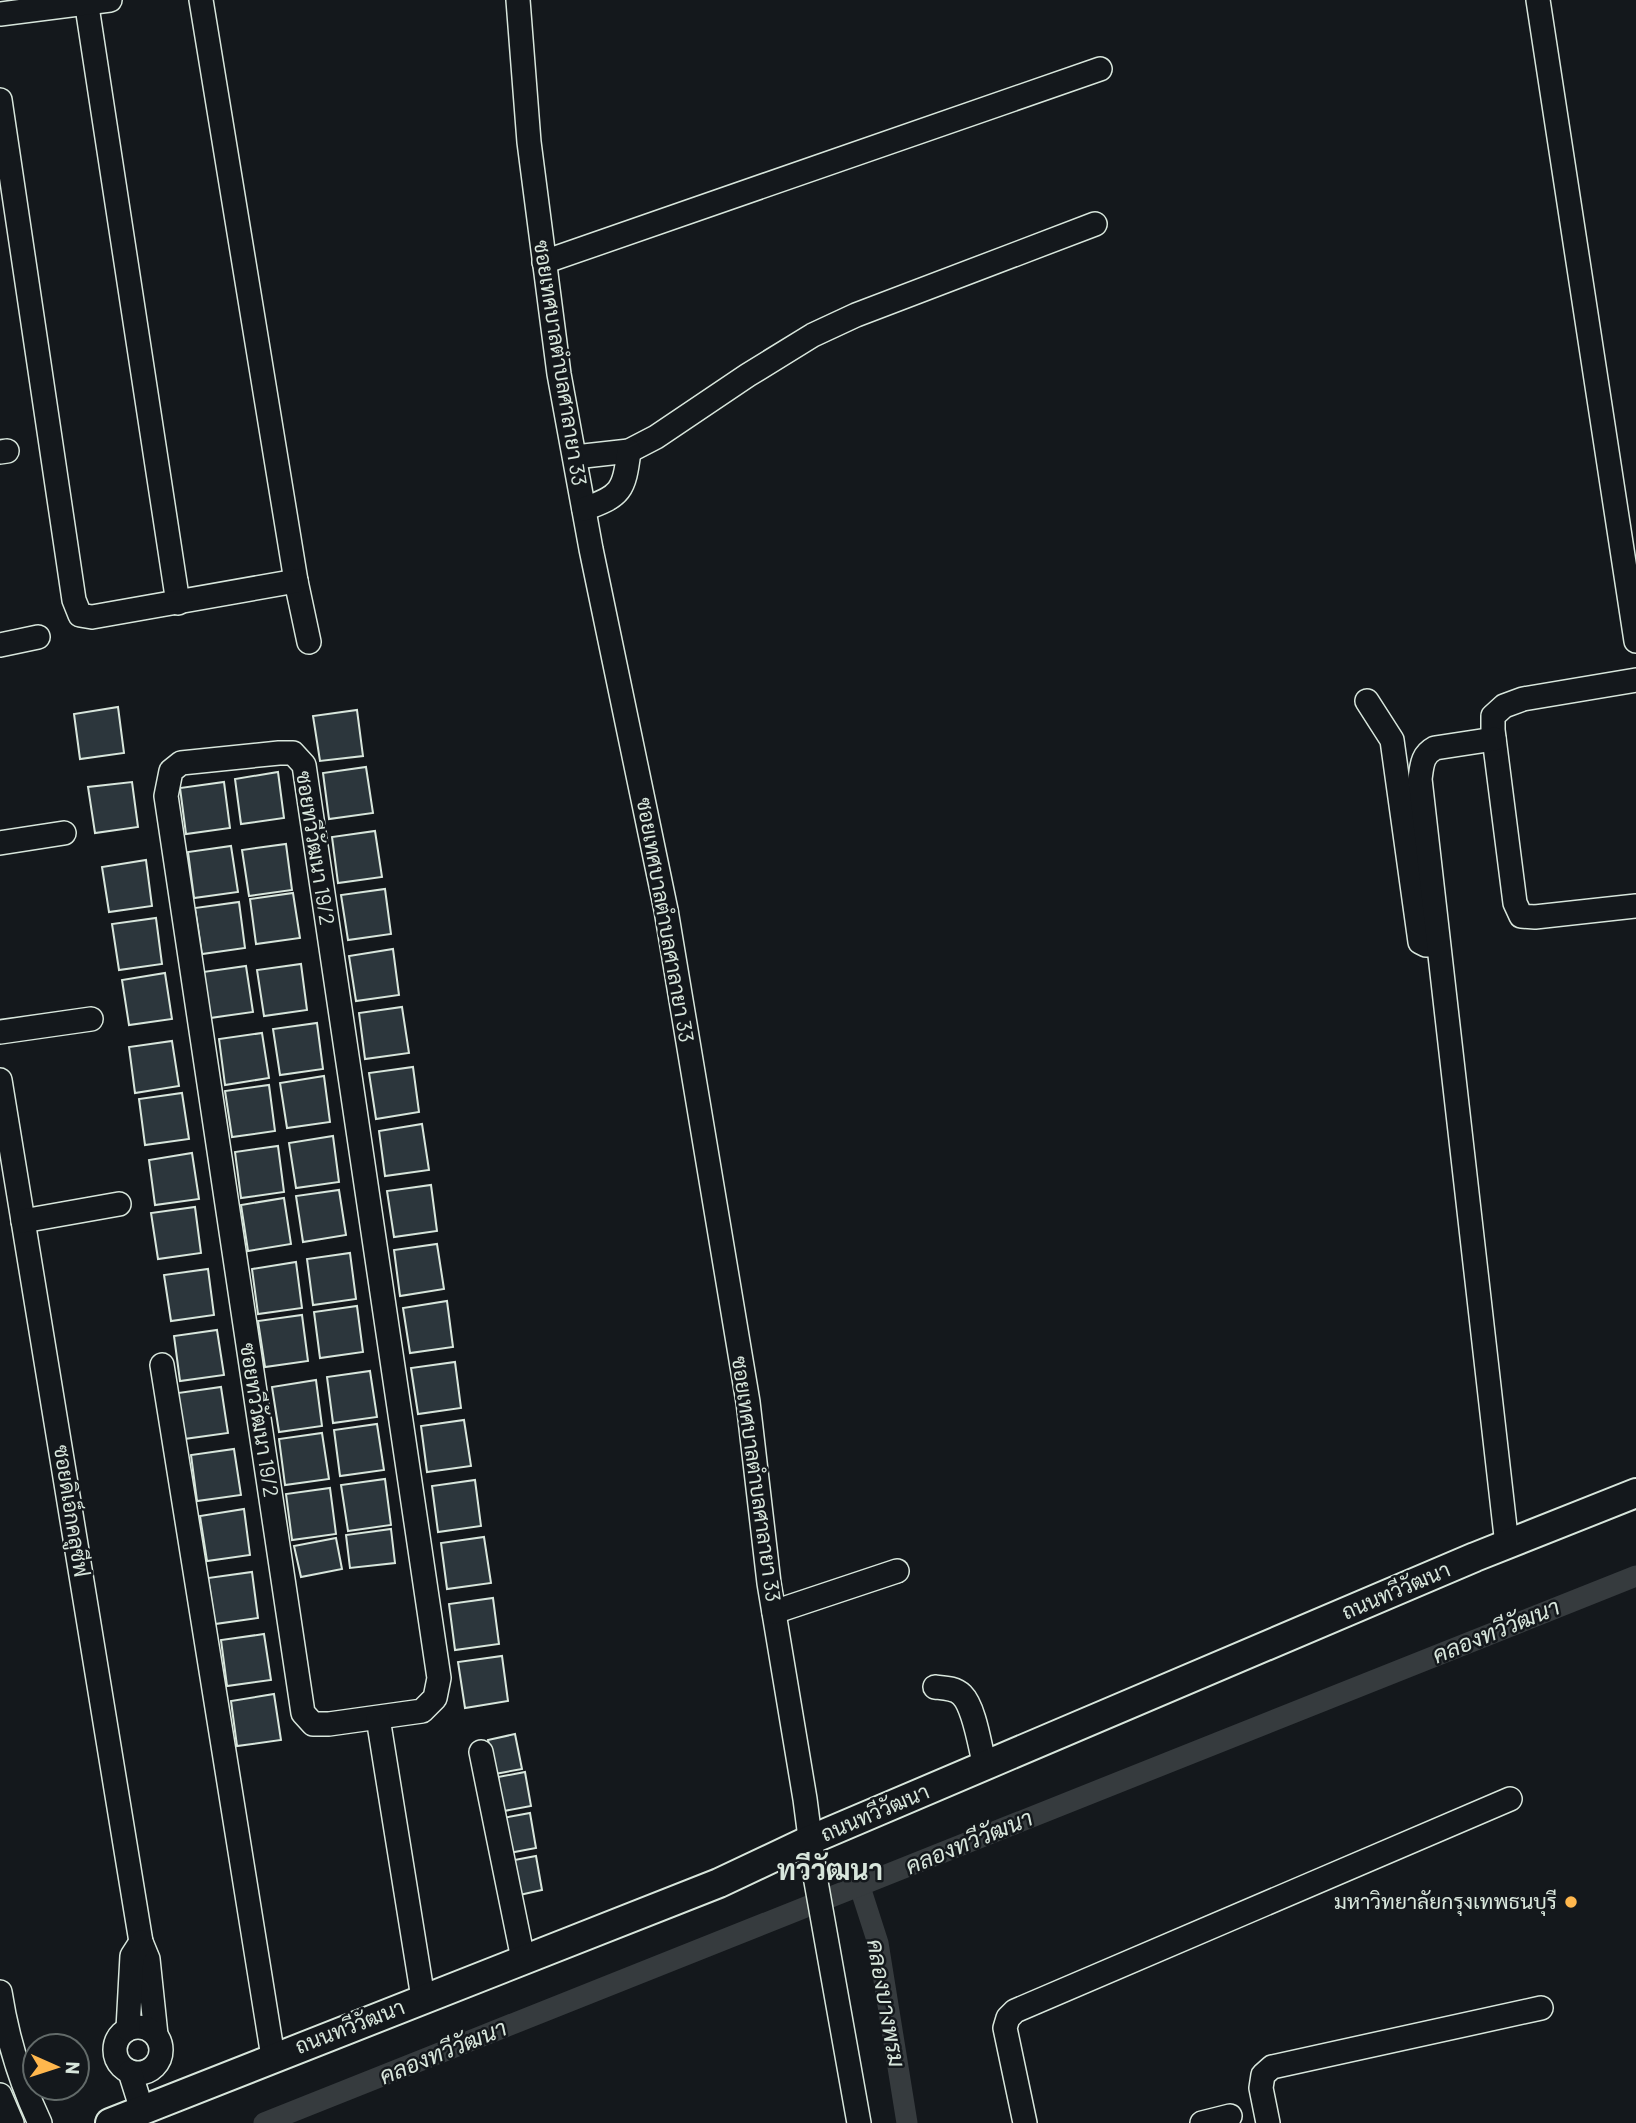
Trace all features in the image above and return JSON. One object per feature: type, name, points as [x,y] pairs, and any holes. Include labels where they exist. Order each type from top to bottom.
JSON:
[{"type":"main road","name":"ถนนทวีวัฒนา","points":[[110,2123],[719,1883],[810,1840],[1636,1493]]},
{"type":"street","points":[[0,14],[110,0]]},
{"type":"street","points":[[201,0],[296,581],[309,642]]},
{"type":"street","name":"ซอยเทศบาลตำบลศาลายา 33","points":[[519,0],[529,142],[559,374],[666,910],[748,1402],[774,1612],[815,1876],[859,2123]]},
{"type":"street","points":[[1538,0],[1636,641]]},
{"type":"street","points":[[86,2],[178,603]]},
{"type":"street","points":[[544,262],[1100,69]]},
{"type":"street","points":[[0,100],[74,600],[80,614],[93,617],[296,581]]},
{"type":"street","points":[[575,457],[629,451],[656,438],[748,375],[813,335],[856,315],[1095,224]]},
{"type":"street","points":[[584,509],[611,499],[621,488],[629,451]]},
{"type":"street","points":[[0,645],[38,637]]},
{"type":"street","points":[[1636,680],[1523,699],[1504,706],[1493,716],[1515,903],[1521,916],[1535,917],[1636,906]]},
{"type":"street","points":[[1367,701],[1392,740],[1420,942],[1438,945]]},
{"type":"street","points":[[1494,740],[1435,748],[1427,753],[1422,762],[1420,779],[1507,1545]]},
{"type":"street","name":"ซอยทวีวัฒนา 19/2","points":[[293,753],[304,765],[439,1678],[435,1698],[422,1711],[378,1718],[313,1724],[303,1713],[166,796],[170,771],[181,762],[293,753]]},
{"type":"street","points":[[0,843],[64,833]]},
{"type":"street","points":[[0,1032],[91,1019]]},
{"type":"street","name":"ซอยดิเอ็กคลูซีฟ","points":[[0,1080],[141,1941],[148,1959],[156,2035],[162,2049],[157,2063],[154,2106]]},
{"type":"street","points":[[23,1221],[119,1204]]},
{"type":"street","points":[[162,1365],[273,2057]]},
{"type":"street","points":[[774,1612],[897,1571]]},
{"type":"street","points":[[935,1687],[949,1688],[961,1694],[969,1705],[985,1766]]},
{"type":"street","points":[[378,1718],[423,1998]]},
{"type":"street","points":[[481,1752],[523,1959]]},
{"type":"street","points":[[1025,2123],[1006,2028],[1008,2018],[1015,2011],[1510,1799]]},
{"type":"street","name":"ซอยดิเอ็กคลูซีฟ","points":[[141,1941],[132,1956],[128,2029],[122,2033],[115,2047],[118,2062],[130,2071],[154,2106]]},
{"type":"street","points":[[0,1992],[6,2028],[28,2097],[40,2123]]},
{"type":"street","points":[[1268,2123],[1261,2088],[1264,2075],[1272,2067],[1541,2008]]},
{"type":"street","points":[[128,2029],[143,2027],[156,2035]]},
{"type":"street","points":[[130,2071],[145,2072],[157,2063]]},
{"type":"street","points":[[0,2095],[12,2123]]},
{"type":"street","points":[[1202,2123],[1230,2116]]},
{"type":"building","points":[[118,707],[124,753],[80,759],[74,714]]},
{"type":"building","points":[[357,710],[363,756],[320,761],[313,716]]},
{"type":"building","points":[[366,767],[373,813],[329,819],[323,773]]},
{"type":"building","points":[[278,772],[284,818],[241,824],[235,779]]},
{"type":"building","points":[[132,782],[138,827],[95,833],[88,787]]},
{"type":"building","points":[[224,782],[230,828],[186,834],[180,788]]},
{"type":"building","points":[[375,831],[382,877],[338,883],[332,837]]},
{"type":"building","points":[[286,844],[292,890],[249,896],[242,850]]},
{"type":"building","points":[[231,846],[238,892],[194,898],[188,852]]},
{"type":"building","points":[[146,860],[152,906],[109,912],[102,867]]},
{"type":"building","points":[[385,889],[391,934],[348,940],[341,895]]},
{"type":"building","points":[[293,893],[300,938],[256,944],[250,899]]},
{"type":"building","points":[[239,902],[245,948],[202,954],[195,908]]},
{"type":"building","points":[[156,918],[162,964],[119,970],[112,924]]},
{"type":"building","points":[[393,949],[399,995],[356,1001],[349,956]]},
{"type":"building","points":[[301,964],[307,1010],[264,1016],[257,970]]},
{"type":"building","points":[[246,966],[253,1012],[210,1018],[203,972]]},
{"type":"building","points":[[165,973],[172,1019],[129,1025],[122,980]]},
{"type":"building","points":[[402,1007],[409,1053],[365,1059],[359,1013]]},
{"type":"building","points":[[317,1023],[323,1069],[280,1075],[273,1029]]},
{"type":"building","points":[[262,1033],[269,1078],[225,1085],[219,1039]]},
{"type":"building","points":[[172,1041],[179,1086],[135,1093],[129,1047]]},
{"type":"building","points":[[413,1067],[419,1112],[376,1119],[369,1073]]},
{"type":"building","points":[[324,1076],[330,1122],[287,1128],[280,1083]]},
{"type":"building","points":[[269,1085],[275,1131],[232,1137],[225,1091]]},
{"type":"building","points":[[182,1093],[189,1139],[145,1145],[139,1099]]},
{"type":"building","points":[[422,1124],[429,1170],[385,1176],[379,1131]]},
{"type":"building","points":[[333,1136],[339,1182],[296,1188],[289,1143]]},
{"type":"building","points":[[278,1146],[284,1192],[241,1198],[235,1152]]},
{"type":"building","points":[[192,1153],[199,1199],[155,1205],[149,1160]]},
{"type":"building","points":[[431,1185],[437,1231],[394,1237],[387,1191]]},
{"type":"building","points":[[339,1190],[346,1235],[303,1242],[296,1196]]},
{"type":"building","points":[[284,1198],[291,1244],[248,1251],[241,1205]]},
{"type":"building","points":[[195,1207],[201,1253],[158,1259],[151,1213]]},
{"type":"building","points":[[437,1244],[444,1289],[400,1296],[394,1250]]},
{"type":"building","points":[[350,1253],[356,1299],[313,1305],[307,1259]]},
{"type":"building","points":[[296,1262],[302,1308],[258,1314],[252,1269]]},
{"type":"building","points":[[208,1269],[214,1315],[171,1321],[164,1275]]},
{"type":"building","points":[[447,1301],[453,1347],[410,1353],[403,1308]]},
{"type":"building","points":[[357,1306],[363,1352],[320,1358],[314,1312]]},
{"type":"building","points":[[302,1315],[308,1361],[265,1367],[258,1321]]},
{"type":"building","points":[[217,1330],[224,1375],[180,1381],[174,1336]]},
{"type":"building","points":[[455,1362],[461,1408],[418,1414],[411,1368]]},
{"type":"building","points":[[370,1371],[377,1417],[333,1423],[327,1377]]},
{"type":"building","points":[[316,1380],[322,1426],[279,1432],[272,1387]]},
{"type":"building","points":[[221,1387],[228,1433],[184,1439],[178,1393]]},
{"type":"building","points":[[464,1420],[471,1466],[427,1472],[421,1426]]},
{"type":"building","points":[[377,1424],[384,1470],[340,1476],[334,1430]]},
{"type":"building","points":[[322,1433],[329,1479],[285,1485],[279,1439]]},
{"type":"building","points":[[234,1449],[241,1495],[197,1501],[191,1455]]},
{"type":"building","points":[[385,1479],[391,1525],[348,1531],[341,1485]]},
{"type":"building","points":[[475,1480],[481,1526],[438,1532],[432,1486]]},
{"type":"building","points":[[330,1488],[336,1534],[292,1540],[286,1494]]},
{"type":"building","points":[[244,1509],[250,1555],[207,1561],[200,1516]]},
{"type":"building","points":[[391,1529],[395,1563],[350,1568],[346,1535]]},
{"type":"building","points":[[484,1537],[491,1583],[447,1589],[441,1543]]},
{"type":"building","points":[[336,1538],[342,1569],[301,1577],[294,1546]]},
{"type":"building","points":[[252,1572],[258,1618],[215,1624],[208,1578]]},
{"type":"building","points":[[493,1598],[499,1644],[455,1650],[449,1604]]},
{"type":"building","points":[[264,1634],[271,1680],[227,1686],[221,1640]]},
{"type":"building","points":[[502,1656],[508,1701],[465,1708],[458,1662]]},
{"type":"building","points":[[274,1694],[281,1740],[237,1746],[231,1701]]},
{"type":"building","points":[[515,1734],[522,1769],[495,1774],[488,1740]]},
{"type":"building","points":[[525,1772],[531,1806],[504,1811],[498,1777]]},
{"type":"building","points":[[530,1813],[536,1848],[509,1853],[503,1818]]},
{"type":"building","points":[[536,1856],[542,1890],[515,1896],[509,1861]]},
{"type":"waterway","name":"คลองทวีวัฒนา","points":[[264,2123],[1636,1576]]},
{"type":"waterway","name":"คลองบางพรม","points":[[859,1884],[878,1943],[907,2123]]},
{"type":"place","name":"มหาวิทยาลัยกรุงเทพธนบุรี","points":[[1571,1902]]},
{"type":"district","name":"ทวีวัฒนา","points":[[830,1870]]}]
